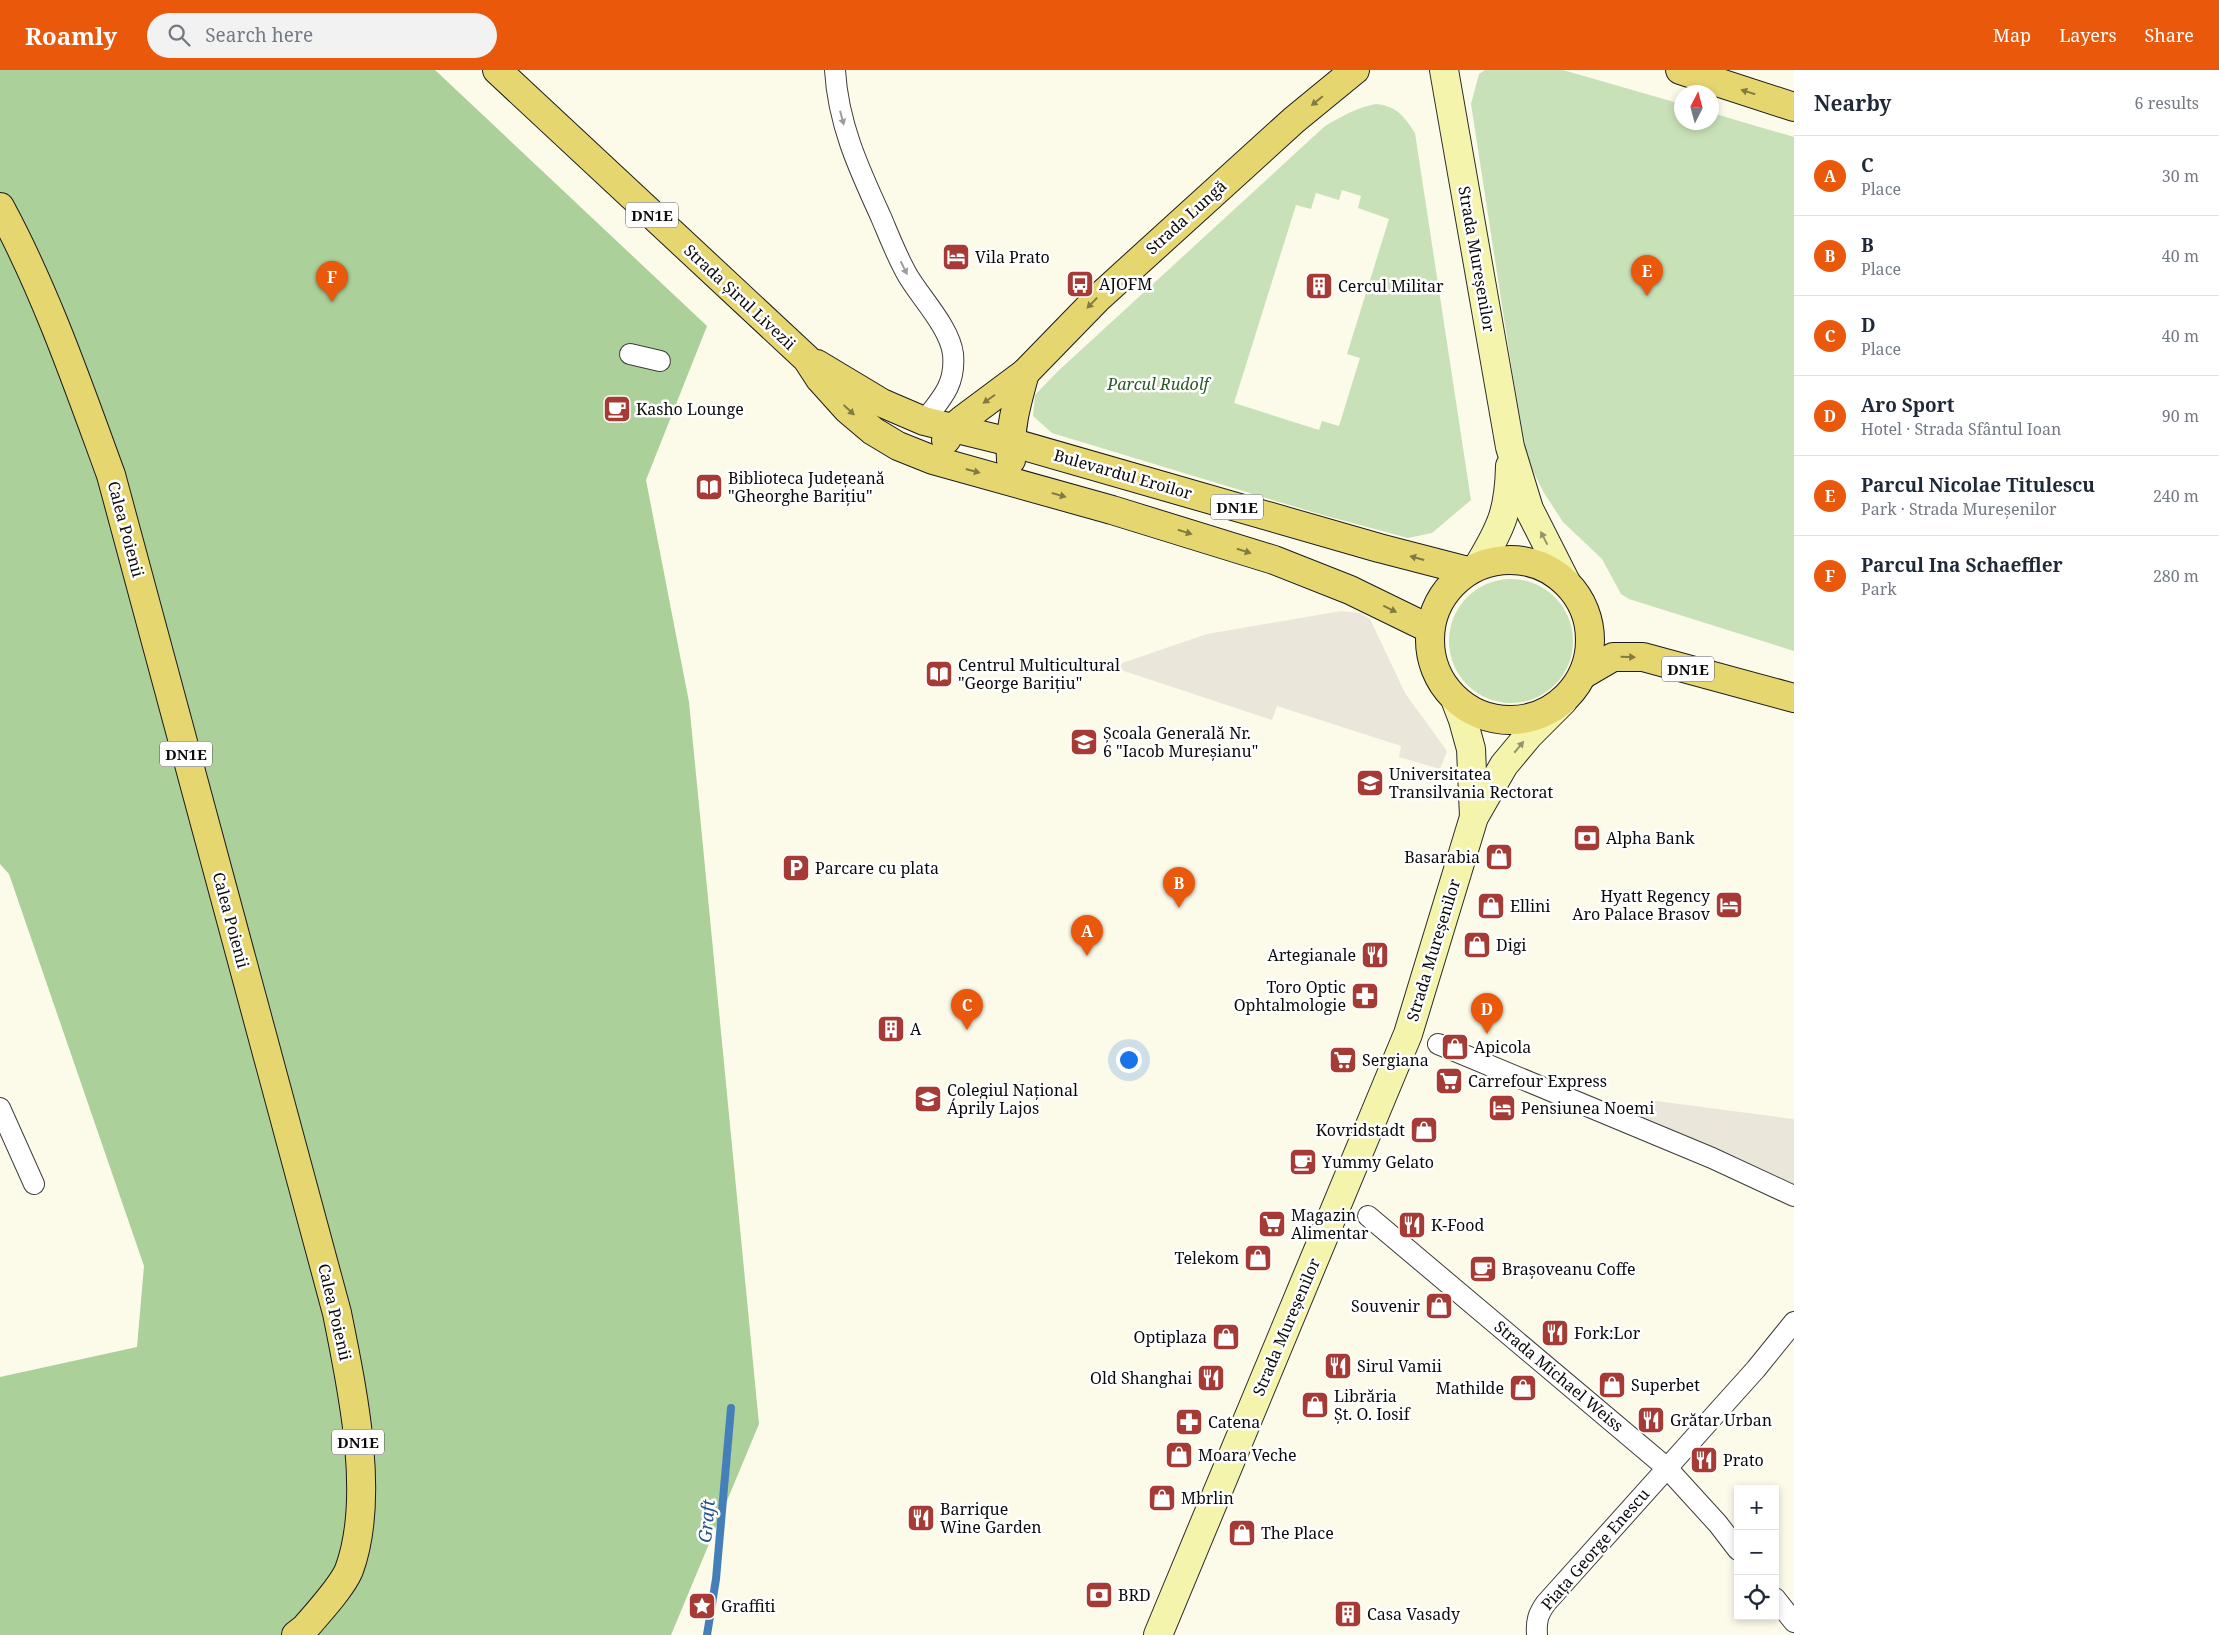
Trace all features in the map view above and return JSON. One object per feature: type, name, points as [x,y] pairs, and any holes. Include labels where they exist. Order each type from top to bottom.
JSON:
[{"type":"main road","name":"Strada Șirul Livezii","points":[[498,70],[807,359],[820,379],[836,397],[873,431],[898,446],[934,460]]},
{"type":"main road","name":"Strada Lungă","points":[[934,460],[954,427],[976,408],[1025,373],[1097,299],[1294,120],[1355,70]]},
{"type":"main road","points":[[1680,70],[1794,106]]},
{"type":"main road","name":"Calea Poienii","points":[[0,207],[20,243],[38,286],[76,379],[111,475],[337,1313],[350,1381],[359,1456],[360,1505],[357,1536],[348,1572],[305,1628],[296,1635]]},
{"type":"main road","name":"Strada Șirul Livezii","points":[[807,359],[822,366],[882,403],[924,421],[954,427]]},
{"type":"main road","name":"Strada Lungă","points":[[1012,482],[1010,442],[1013,416],[1025,373]]},
{"type":"main road","name":"Bulevardul Eroilor","points":[[954,427],[1379,548],[1472,567]]},
{"type":"main road","name":"DN1E","points":[[934,460],[1121,512],[1274,560],[1350,590],[1430,629]]},
{"type":"main road","name":"DN1E","points":[[1502,560],[1525,561],[1547,568],[1566,582],[1581,602],[1589,625],[1590,650],[1584,674],[1575,689],[1563,702],[1543,714],[1520,720],[1497,720],[1474,712],[1455,699],[1439,679],[1431,655],[1430,629],[1435,610],[1451,581],[1472,567],[1502,560]]},
{"type":"main road","name":"DN1E","points":[[1584,674],[1613,657],[1643,657],[1794,698]]},
{"type":"street","points":[[835,70],[840,113],[852,153],[907,274],[943,328],[953,353],[952,374],[947,392],[924,421]]},
{"type":"street","name":"Strada Mureșenilor","points":[[1444,70],[1510,447],[1529,509],[1566,582]]},
{"type":"street","points":[[630,354],[660,361]]},
{"type":"street","name":"Strada Mureșenilor","points":[[1472,567],[1496,536],[1509,497],[1510,447]]},
{"type":"street","name":"Strada Mureșenilor","points":[[1455,699],[1471,749],[1474,817]]},
{"type":"street","name":"Strada Mureșenilor","points":[[1158,1635],[1408,1034],[1474,817],[1504,765],[1529,735],[1563,702]]},
{"type":"street","points":[[1438,1044],[1712,1158],[1794,1196]]},
{"type":"street","points":[[0,1108],[34,1184]]},
{"type":"street","name":"Strada Michael Weiss","points":[[1368,1216],[1667,1468],[1718,1524],[1734,1545]]},
{"type":"street","name":"Piața George Enescu","points":[[1537,1635],[1536,1624],[1539,1613],[1546,1603],[1756,1369],[1794,1322]]},
{"type":"street","points":[[1779,1603],[1794,1622]]},
{"type":"green space","points":[[0,70],[435,70],[707,326],[646,480],[689,702],[759,1424],[671,1635],[0,1635],[0,1377],[137,1347],[144,1266],[9,874],[0,864]]},
{"type":"green space","points":[[1485,70],[1563,70],[1674,102],[1674,130],[1719,130],[1719,115],[1794,137],[1794,651],[1629,599],[1621,594],[1602,559],[1563,522],[1544,493],[1525,455],[1471,104],[1479,74]]},
{"type":"green space","name":"Parcul Rudolf","points":[[1376,104],[1395,110],[1415,133],[1471,500],[1432,533],[1408,538],[1319,514],[1052,433],[1033,416],[1035,395],[1056,373],[1325,126],[1362,107]],"holes":[[[1342,190],[1361,196],[1358,208],[1389,219],[1347,354],[1360,358],[1339,426],[1322,421],[1319,430],[1234,403],[1296,205],[1311,209],[1316,193],[1339,200]]]},
{"type":"green space","points":[[1511,579],[1535,584],[1546,589],[1555,597],[1563,606],[1568,617],[1573,641],[1568,665],[1563,676],[1555,685],[1546,693],[1535,698],[1511,703],[1487,698],[1476,693],[1467,685],[1459,676],[1454,665],[1449,641],[1454,617],[1459,606],[1467,597],[1476,589],[1487,584]]},
{"type":"shaded area","points":[[1341,611],[1360,613],[1370,619],[1405,693],[1447,751],[1440,769],[1399,757],[1401,746],[1277,706],[1272,720],[1118,669],[1122,663],[1207,634]]},
{"type":"shaded area","points":[[1649,1100],[1794,1119],[1794,1196],[1636,1126]]},
{"type":"waterway","name":"Graft","points":[[707,1635],[716,1579],[731,1408]]},
{"type":"place","name":"Vila Prato","points":[[956,257]]},
{"type":"place","name":"AJOFM","points":[[1080,284]]},
{"type":"place","name":"Cercul Militar","points":[[1319,286]]},
{"type":"place","name":"Parcul Nicolae Titulescu","points":[[1647,296]]},
{"type":"place","name":"Parcul Ina Schaeffler","points":[[332,302]]},
{"type":"place","name":"Kasho Lounge","points":[[617,409]]},
{"type":"place","name":"Biblioteca Județeană \"Gheorghe Barițiu\"","points":[[709,487]]},
{"type":"place","name":"Centrul Multicultural \"George Barițiu\"","points":[[939,674]]},
{"type":"place","name":"Școala Generală Nr. 6 \"Iacob Mureșianu\"","points":[[1084,742]]},
{"type":"place","name":"Universitatea Transilvania Rectorat","points":[[1370,783]]},
{"type":"place","name":"Alpha Bank","points":[[1587,838]]},
{"type":"place","name":"Basarabia","points":[[1499,857]]},
{"type":"place","name":"Parcare cu plata","points":[[796,868]]},
{"type":"place","name":"Hyatt Regency Aro Palace Brasov","points":[[1729,905]]},
{"type":"place","name":"Ellini","points":[[1491,906]]},
{"type":"place","name":"B","points":[[1179,908]]},
{"type":"place","name":"Digi","points":[[1477,945]]},
{"type":"place","name":"Artegianale","points":[[1375,955]]},
{"type":"place","name":"C","points":[[1087,956]]},
{"type":"place","name":"Toro Optic Ophtalmologie","points":[[1365,996]]},
{"type":"place","name":"A","points":[[891,1029]]},
{"type":"place","name":"D","points":[[967,1030]]},
{"type":"place","name":"Aro Sport","points":[[1487,1034]]},
{"type":"place","name":"Apicola","points":[[1455,1047]]},
{"type":"place","name":"Sergiana","points":[[1343,1060]]},
{"type":"place","name":"Carrefour Express","points":[[1449,1081]]},
{"type":"place","name":"Colegiul Național Áprily Lajos","points":[[928,1099]]},
{"type":"place","name":"Pensiunea Noemi","points":[[1502,1108]]},
{"type":"place","name":"Kovridstadt","points":[[1424,1130]]},
{"type":"place","name":"Yummy Gelato","points":[[1303,1162]]},
{"type":"place","name":"Magazin Alimentar","points":[[1272,1224]]},
{"type":"place","name":"K-Food","points":[[1412,1225]]},
{"type":"place","name":"Telekom","points":[[1258,1258]]},
{"type":"place","name":"Brașoveanu Coffe","points":[[1483,1269]]},
{"type":"place","name":"Souvenir","points":[[1439,1306]]},
{"type":"place","name":"Fork:Lor","points":[[1555,1333]]},
{"type":"place","name":"Optiplaza","points":[[1226,1337]]},
{"type":"place","name":"Sirul Vamii","points":[[1338,1366]]},
{"type":"place","name":"Old Shanghai","points":[[1211,1378]]},
{"type":"place","name":"Superbet","points":[[1612,1385]]},
{"type":"place","name":"Mathilde","points":[[1523,1388]]},
{"type":"place","name":"Librăria Șt. O. Iosif","points":[[1315,1405]]},
{"type":"place","name":"Grătar Urban","points":[[1651,1420]]},
{"type":"place","name":"Catena","points":[[1189,1422]]},
{"type":"place","name":"Moara Veche","points":[[1179,1455]]},
{"type":"place","name":"Prato","points":[[1704,1460]]},
{"type":"place","name":"Mbrlin","points":[[1162,1498]]},
{"type":"place","name":"Barrique Wine Garden","points":[[921,1518]]},
{"type":"place","name":"The Place","points":[[1242,1533]]},
{"type":"place","name":"BRD","points":[[1099,1595]]},
{"type":"place","name":"Graffiti","points":[[702,1606]]},
{"type":"place","name":"Casa Vasady","points":[[1348,1614]]}]
